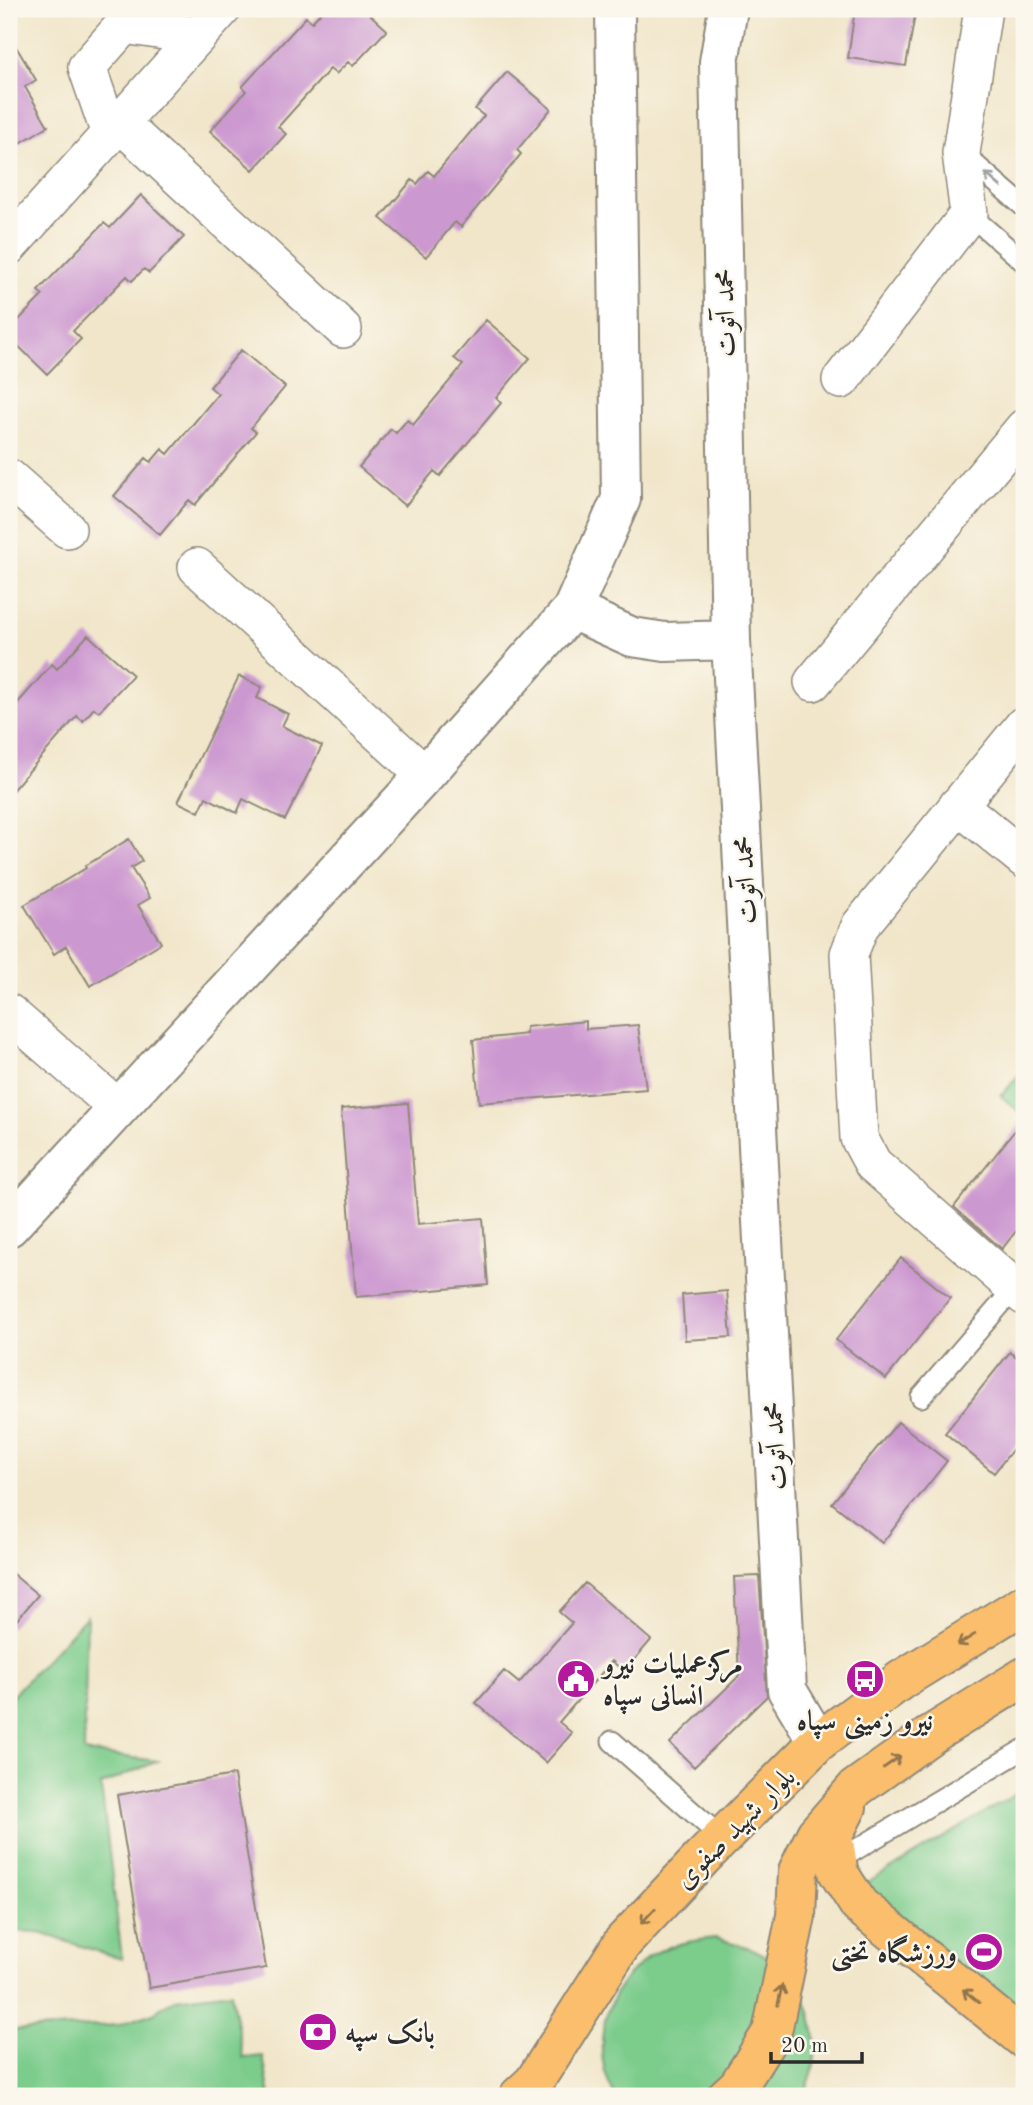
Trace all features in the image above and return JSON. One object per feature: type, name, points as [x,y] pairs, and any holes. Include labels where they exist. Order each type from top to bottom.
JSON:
[{"type":"main road","name":"بلوار شهید صفوی","points":[[527,2089],[623,1942],[818,1742],[901,1680],[1024,1604]]},
{"type":"main road","points":[[727,2096],[738,2086],[772,2032],[796,1916],[798,1871],[816,1834],[856,1788],[932,1734],[1024,1677]]},
{"type":"main road","points":[[856,1788],[834,1835],[838,1872],[859,1905],[1024,2039]]},
{"type":"street","points":[[9,246],[222,9]]},
{"type":"street","points":[[9,1227],[425,775],[572,610],[621,499],[615,9]]},
{"type":"street","name":"محمد آتوت","points":[[728,9],[719,62],[731,640],[787,1690],[818,1742]]},
{"type":"street","points":[[841,380],[969,214],[961,153],[983,9]]},
{"type":"street","points":[[198,36],[124,25],[87,66],[115,128],[343,329]]},
{"type":"street","points":[[813,682],[1024,428]]},
{"type":"street","points":[[9,478],[67,529]]},
{"type":"street","points":[[197,567],[425,775]]},
{"type":"street","points":[[572,610],[632,637],[665,642],[731,640]]},
{"type":"street","points":[[1021,1287],[873,1164],[859,1138],[849,954],[860,926],[1024,725]]},
{"type":"street","points":[[958,805],[1024,859]]},
{"type":"street","points":[[9,1013],[118,1108]]},
{"type":"lane","points":[[961,153],[1024,207]]},
{"type":"lane","points":[[969,214],[1024,262]]},
{"type":"lane","points":[[921,1397],[1021,1287]]},
{"type":"lane","points":[[612,1741],[722,1838]]},
{"type":"lane","points":[[837,1861],[1024,1749]]},
{"type":"green space","points":[[1024,1069],[1024,1116],[1001,1096]]},
{"type":"green space","points":[[87,1616],[84,1752],[158,1761],[101,1785],[122,1959],[37,1932],[14,1931],[9,1927],[9,1699]]},
{"type":"green space","name":"ورزشگاه تختی","points":[[1024,1789],[1024,2017],[862,1886]]},
{"type":"green space","points":[[715,1938],[747,1947],[769,1957],[789,1974],[800,1989],[813,2024],[815,2043],[810,2080],[802,2096],[615,2096],[603,2063],[603,2028],[608,2011],[624,1981],[651,1955],[661,1950],[691,1941]]},
{"type":"green space","points":[[231,1992],[243,2058],[263,2056],[270,2096],[9,2096],[9,2021],[14,2030],[119,2025],[153,2013],[175,1999]]},
{"type":"building","points":[[324,9],[364,9],[387,30],[353,66],[348,62],[336,74],[330,69],[278,127],[286,134],[253,170],[210,131],[246,91],[242,87],[306,17],[312,22]]},
{"type":"building","points":[[855,9],[916,9],[906,66],[848,58]]},
{"type":"building","points":[[9,35],[36,80],[25,87],[48,126],[9,150]]},
{"type":"building","points":[[507,72],[551,109],[517,150],[521,154],[461,227],[455,222],[426,257],[380,218],[412,180],[417,184],[428,171],[434,176],[484,116],[475,109]]},
{"type":"building","points":[[141,195],[184,237],[149,273],[144,269],[132,281],[127,276],[73,331],[81,339],[47,374],[9,337],[9,330],[43,295],[38,291],[104,223],[110,228]]},
{"type":"building","points":[[486,320],[530,358],[496,398],[501,403],[440,476],[434,471],[405,506],[359,467],[391,429],[396,433],[407,420],[413,425],[463,365],[454,358]]},
{"type":"building","points":[[241,350],[285,387],[251,428],[256,432],[195,505],[189,500],[160,535],[114,496],[146,458],[151,462],[162,449],[168,454],[218,394],[210,387]]},
{"type":"building","points":[[88,635],[133,675],[99,712],[94,708],[83,721],[77,716],[9,794],[9,713],[52,664],[57,669]]},
{"type":"building","points":[[239,676],[262,687],[257,698],[288,714],[282,726],[322,746],[285,820],[243,799],[237,813],[206,797],[199,812],[178,802]]},
{"type":"building","points":[[129,839],[142,861],[131,868],[150,898],[138,905],[161,943],[90,986],[66,946],[54,954],[24,905]]},
{"type":"building","points":[[586,1021],[586,1029],[638,1025],[646,1089],[479,1103],[473,1040],[526,1034],[526,1027]]},
{"type":"building","points":[[408,1103],[418,1224],[483,1218],[488,1285],[356,1297],[341,1109]]},
{"type":"building","points":[[1024,1119],[1024,1221],[1002,1249],[954,1207]]},
{"type":"building","points":[[901,1258],[950,1298],[886,1379],[836,1340]]},
{"type":"building","points":[[727,1291],[731,1337],[685,1340],[682,1295]]},
{"type":"building","points":[[1010,1352],[1024,1363],[1024,1435],[994,1473],[945,1433]]},
{"type":"building","points":[[898,1422],[947,1461],[882,1543],[832,1503]]},
{"type":"building","points":[[9,1571],[38,1595],[9,1629]]},
{"type":"building","points":[[759,1576],[767,1696],[694,1767],[670,1743],[739,1676],[734,1577]]},
{"type":"building","points":[[585,1583],[651,1640],[624,1672],[612,1661],[559,1722],[572,1733],[546,1763],[476,1703],[504,1671],[519,1683],[572,1623],[559,1612]]},
{"type":"building","points":[[234,1775],[266,1968],[149,1988],[117,1795]]},
{"type":"place","name":"مرکزعملیات نیرو انسانی سپاه","points":[[576,1679]]},
{"type":"place","name":"نیرو زمینی سپاه","points":[[865,1679]]},
{"type":"place","name":"ورزشگاه تختی","points":[[984,1952]]},
{"type":"place","name":"بانک سپه","points":[[318,2032]]}]
